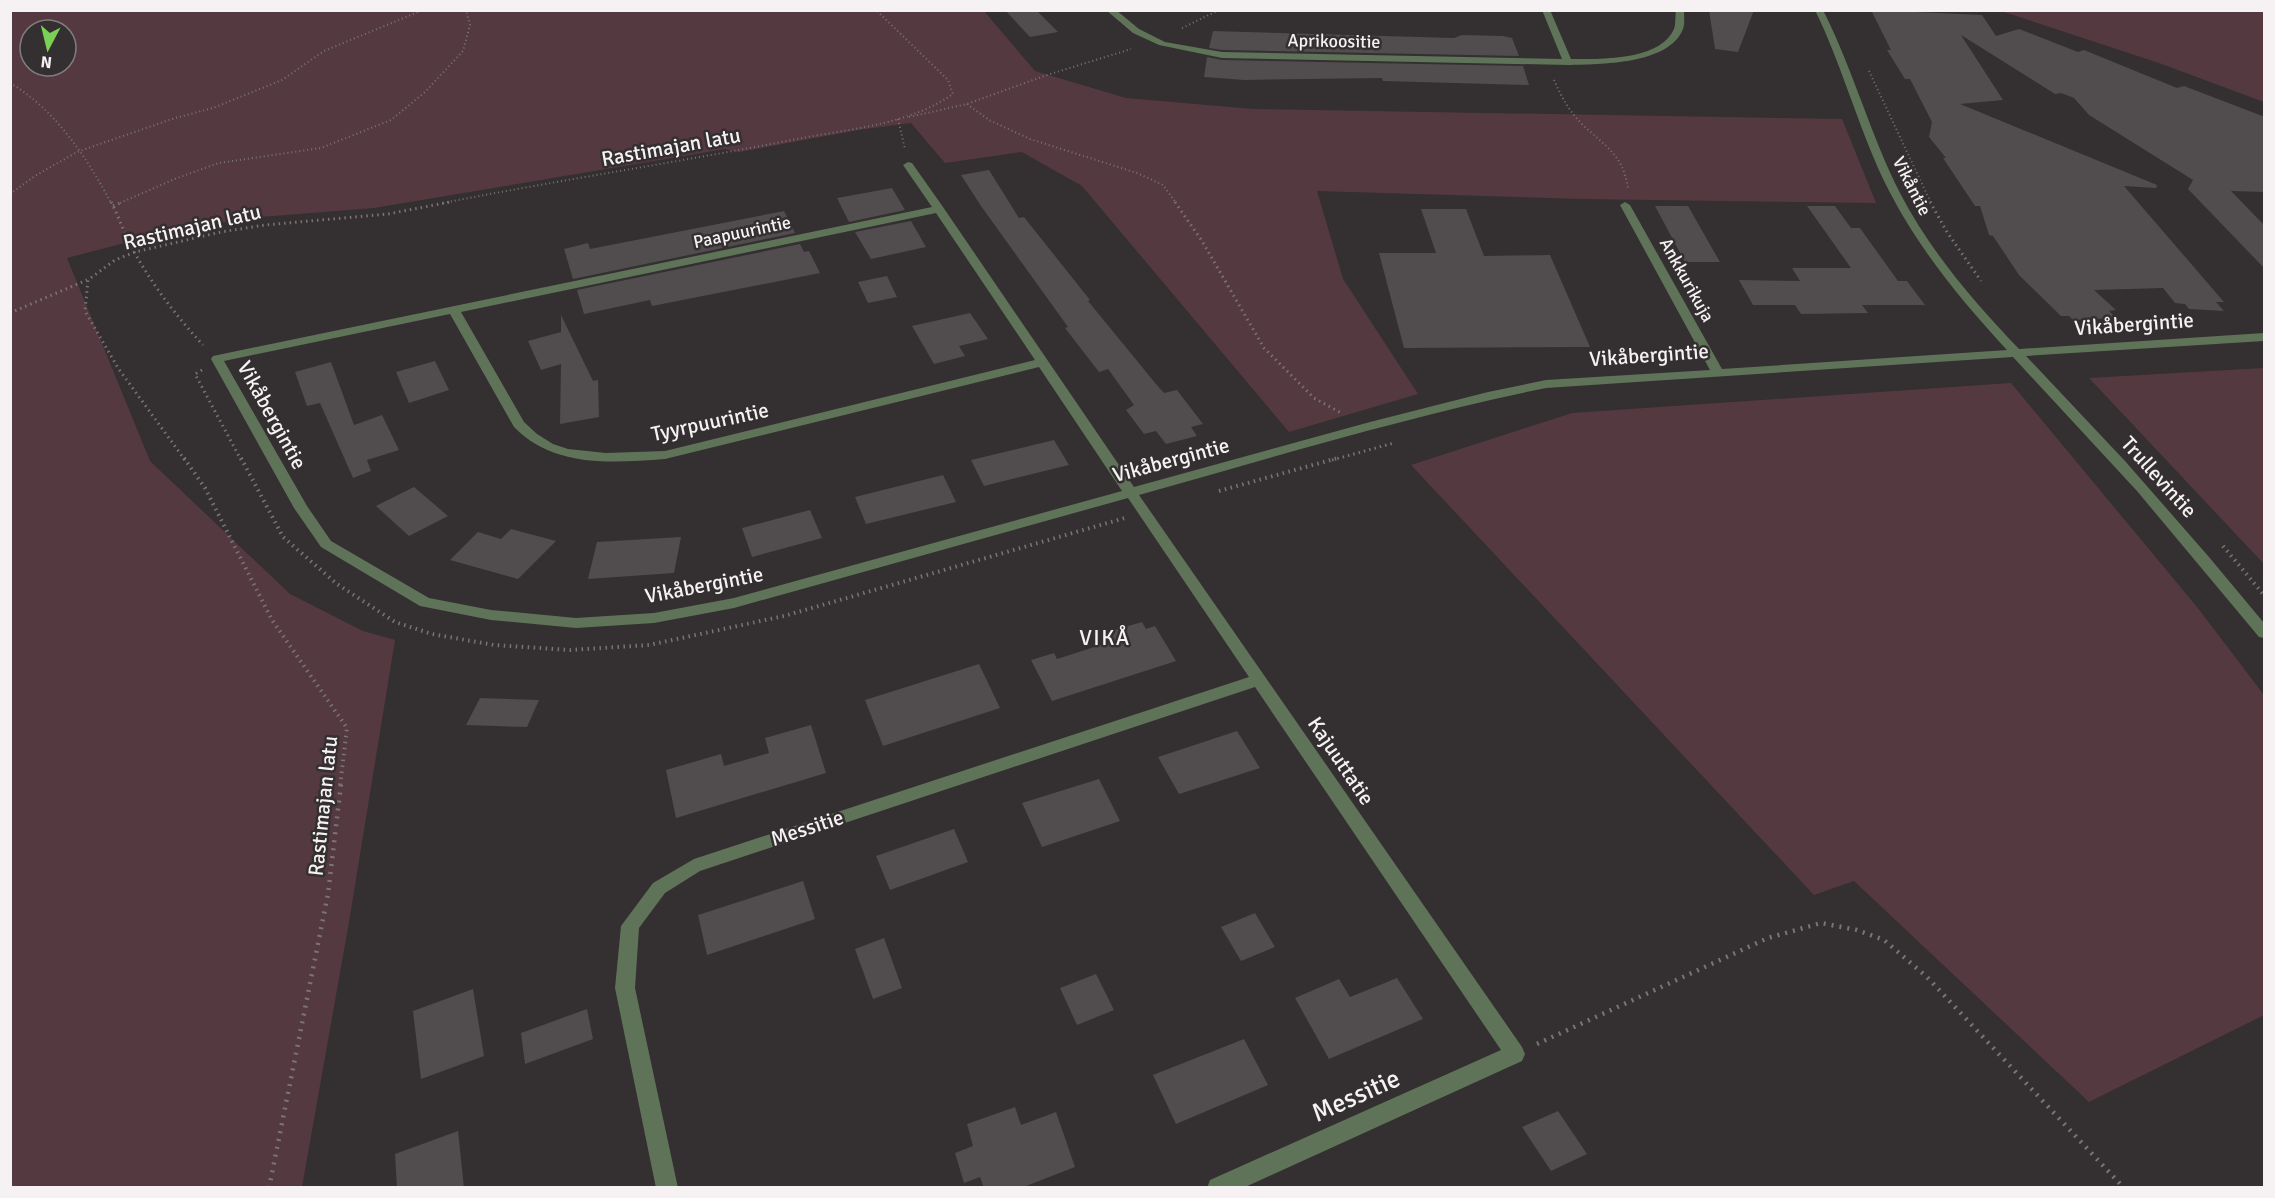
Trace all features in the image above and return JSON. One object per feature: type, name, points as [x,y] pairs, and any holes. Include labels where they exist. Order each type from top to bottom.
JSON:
[{"type":"street","name":"Aprikoositie","points":[[1110,10],[1130,29],[1155,41],[1185,50],[1222,55],[1568,62],[1629,58],[1664,46],[1679,29],[1680,10]]},
{"type":"street","points":[[1546,10],[1568,62]]},
{"type":"street","name":"Vikåntie","points":[[1819,10],[1897,199],[1925,244],[1983,317],[2018,352]]},
{"type":"street","points":[[908,165],[1131,493]]},
{"type":"street","name":"Ankkurikuja","points":[[1625,205],[1717,371]]},
{"type":"street","name":"Paapuurintie","points":[[217,359],[939,209]]},
{"type":"street","name":"Tyyrpuurintie","points":[[454,310],[529,438],[558,451],[617,458],[665,455],[1043,362]]},
{"type":"street","name":"Vikåbergintie","points":[[217,359],[301,508],[326,544],[425,602],[491,615],[576,623],[654,618],[734,603],[1367,427],[1488,396],[1546,384],[1717,371],[2265,337]]},
{"type":"street","name":"Trullevintie","points":[[2018,352],[2126,469],[2265,633]]},
{"type":"street","name":"Kajuuttatie","points":[[1131,493],[1515,1054]]},
{"type":"street","name":"Messitie","points":[[667,1188],[625,988],[630,926],[658,888],[694,866],[1259,680]]},
{"type":"street","name":"Messitie","points":[[1218,1188],[1515,1054]]},
{"type":"path","points":[[10,194],[34,176],[77,152],[175,118],[213,108],[282,80],[324,51],[423,10]]},
{"type":"path","points":[[113,206],[177,178],[219,163],[321,148],[391,120],[425,92],[464,51],[470,26],[466,10]]},
{"type":"path","name":"Rastimajan latu","points":[[269,1188],[328,894],[347,728],[272,620],[205,488],[118,368],[85,311],[88,280],[115,260],[135,252],[221,232],[388,214],[509,190],[665,165],[898,119],[943,101],[953,94],[948,80],[876,10]]},
{"type":"path","points":[[908,165],[898,119],[967,104],[1044,76],[1155,41],[1219,10]]},
{"type":"path","points":[[1545,61],[1557,89],[1572,114],[1614,151],[1626,168],[1628,188],[1625,205]]},
{"type":"path","points":[[1869,71],[1926,198],[1956,249],[1985,285]]},
{"type":"path","points":[[10,83],[21,87],[41,105],[77,152],[113,206],[135,252],[182,322],[217,359]]},
{"type":"path","points":[[967,104],[989,120],[1030,139],[1137,173],[1163,185],[1202,241],[1264,348],[1314,398],[1391,443]]},
{"type":"path","points":[[10,313],[88,280]]},
{"type":"path","points":[[1515,1054],[1768,938],[1821,923],[1857,930],[1884,940],[1927,977],[2124,1188]]},
{"type":"shaded area","points":[[10,11],[984,11],[1035,71],[1126,98],[1253,109],[1842,119],[1876,203],[1582,199],[1317,191],[1343,279],[1418,394],[1289,432],[1082,186],[1022,152],[945,163],[911,123],[858,130],[739,152],[725,149],[374,208],[249,218],[163,233],[67,258],[150,461],[290,594],[363,631],[395,640],[349,922],[302,1187],[11,1187]]},
{"type":"shaded area","points":[[1985,11],[2264,11],[2264,102],[2159,63],[2004,12]]},
{"type":"shaded area","points":[[2264,368],[2264,564],[2089,378]]},
{"type":"shaded area","points":[[2011,383],[2197,607],[2264,695],[2264,1015],[2089,1102],[1854,881],[1814,895],[1411,465],[1572,413]]},
{"type":"building","points":[[1005,10],[1036,10],[1058,32],[1030,37]]},
{"type":"building","points":[[1709,10],[1754,10],[1738,52],[1715,49]]},
{"type":"building","points":[[1871,10],[1982,15],[1996,36],[2019,29],[2078,52],[2084,50],[2177,88],[2184,86],[2265,117],[2265,192],[2231,191],[2265,226],[2265,269],[2188,189],[2193,180],[2089,115],[2074,98],[2061,93],[2055,94],[1961,35],[2003,100],[1960,104],[2157,185],[2156,188],[2124,186],[2224,302],[2216,302],[2224,311],[2189,309],[2185,304],[2175,303],[2163,288],[2094,290],[2116,310],[2109,311],[2116,318],[2073,320],[2069,316],[2061,316],[2019,275],[1993,236],[1989,235],[1980,206],[1975,206],[1943,158],[1946,158],[1929,137],[1932,122],[1910,79],[1905,79],[1887,50],[1891,50]]},
{"type":"building","points":[[1213,31],[1454,38],[1462,35],[1503,36],[1512,38],[1519,56],[1222,50],[1209,48]]},
{"type":"building","points":[[1207,57],[1222,60],[1523,66],[1529,85],[1383,81],[1382,78],[1244,80],[1204,77]]},
{"type":"building","points":[[989,170],[1019,218],[1024,217],[1090,300],[1088,301],[1156,384],[1164,393],[1177,390],[1203,424],[1191,427],[1197,436],[1166,444],[1156,431],[1144,434],[1126,410],[1134,405],[1108,369],[1099,372],[1065,328],[1068,327],[961,175]]},
{"type":"building","points":[[892,188],[905,210],[849,222],[837,198]]},
{"type":"building","points":[[1655,206],[1688,206],[1720,262],[1685,262]]},
{"type":"building","points":[[1807,206],[1835,206],[1851,228],[1860,228],[1898,281],[1907,281],[1925,305],[1862,305],[1868,313],[1801,314],[1795,305],[1753,305],[1739,280],[1800,281],[1792,268],[1851,268]]},
{"type":"building","points":[[1421,209],[1466,209],[1484,256],[1550,255],[1590,347],[1404,348],[1379,253],[1436,253]]},
{"type":"building","points":[[784,211],[795,233],[573,279],[564,249],[588,243],[590,249]]},
{"type":"building","points":[[911,221],[926,247],[871,259],[855,232]]},
{"type":"building","points":[[800,244],[804,252],[809,251],[820,273],[652,306],[650,300],[584,314],[577,290]]},
{"type":"building","points":[[887,276],[897,297],[868,303],[858,282]]},
{"type":"building","points":[[970,313],[988,339],[959,346],[965,356],[934,364],[912,326]]},
{"type":"building","points":[[561,315],[593,381],[598,380],[599,417],[560,424],[561,364],[541,370],[528,341],[561,332]]},
{"type":"building","points":[[435,361],[449,390],[409,403],[396,372]]},
{"type":"building","points":[[331,362],[354,425],[382,415],[399,450],[367,460],[371,471],[353,478],[320,403],[307,406],[295,372]]},
{"type":"building","points":[[1054,440],[1069,465],[984,486],[971,460]]},
{"type":"building","points":[[943,475],[956,502],[866,524],[855,497]]},
{"type":"building","points":[[414,487],[448,516],[409,536],[376,506]]},
{"type":"building","points":[[810,510],[822,538],[752,557],[742,528]]},
{"type":"building","points":[[511,529],[556,541],[518,579],[450,560],[478,532],[501,539]]},
{"type":"building","points":[[681,537],[674,573],[588,579],[597,542]]},
{"type":"building","points":[[1142,622],[1146,629],[1155,626],[1176,661],[1052,701],[1031,660],[1054,653],[1057,659],[1110,642],[1104,633]]},
{"type":"building","points":[[979,664],[1000,708],[883,746],[865,700]]},
{"type":"building","points":[[480,698],[539,700],[527,727],[466,725]]},
{"type":"building","points":[[811,725],[826,773],[676,818],[666,770],[721,754],[724,766],[769,753],[765,738]]},
{"type":"building","points":[[1237,731],[1260,768],[1179,794],[1158,757]]},
{"type":"building","points":[[1099,779],[1120,821],[1042,847],[1022,803]]},
{"type":"building","points":[[954,829],[968,862],[890,890],[876,856]]},
{"type":"building","points":[[803,881],[815,919],[707,955],[698,915]]},
{"type":"building","points":[[1255,913],[1275,947],[1241,961],[1221,927]]},
{"type":"building","points":[[884,938],[902,988],[873,999],[855,949]]},
{"type":"building","points":[[1096,974],[1114,1010],[1077,1025],[1060,988]]},
{"type":"building","points":[[1397,978],[1423,1019],[1329,1059],[1295,998],[1339,979],[1350,997]]},
{"type":"building","points":[[473,989],[484,1056],[421,1079],[413,1011]]},
{"type":"building","points":[[587,1009],[593,1039],[525,1064],[521,1033]]},
{"type":"building","points":[[1244,1039],[1268,1085],[1176,1124],[1153,1075]]},
{"type":"building","points":[[1015,1107],[1021,1125],[1056,1112],[1075,1167],[1021,1188],[984,1188],[980,1177],[964,1183],[955,1153],[973,1146],[967,1124]]},
{"type":"building","points":[[1558,1111],[1587,1154],[1551,1171],[1522,1127]]},
{"type":"building","points":[[458,1131],[464,1188],[397,1188],[395,1154]]},
{"type":"district","name":"VIKÅ","points":[[1105,637]]}]
